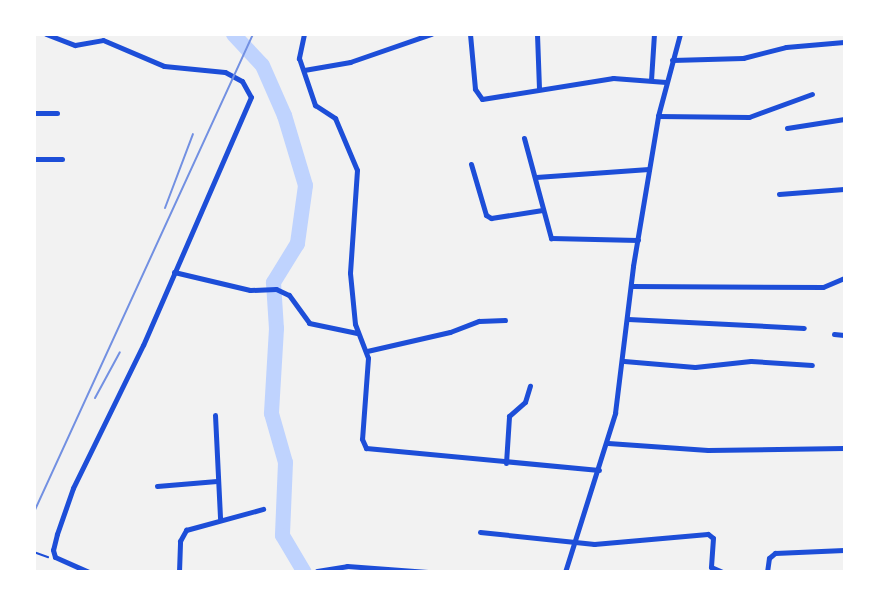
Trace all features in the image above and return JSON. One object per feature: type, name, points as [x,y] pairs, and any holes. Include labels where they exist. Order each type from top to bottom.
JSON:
[{"type":"street","points":[[46,34],[75,45],[103,40],[164,66],[225,72],[237,77],[248,89],[250,103],[73,488],[53,546],[55,557],[88,572]]},
{"type":"street","points":[[304,34],[298,51],[315,105],[321,112],[335,118],[357,170],[350,273],[357,333],[367,351],[362,439],[366,448],[599,470]]},
{"type":"street","points":[[304,70],[350,62],[431,34]]},
{"type":"street","points":[[470,34],[479,98],[612,78],[666,82]]},
{"type":"street","points":[[537,34],[539,89]]},
{"type":"street","points":[[651,80],[654,34]]},
{"type":"street","points":[[564,572],[608,443],[624,361],[631,286],[658,116],[680,34]]},
{"type":"street","points":[[672,60],[742,58],[786,47],[844,42]]},
{"type":"street","points":[[658,116],[749,117],[812,94]]},
{"type":"street","points":[[34,113],[57,113]]},
{"type":"street","points":[[787,128],[844,119]]},
{"type":"street","points":[[524,138],[551,238],[638,240]]},
{"type":"street","points":[[34,159],[62,159]]},
{"type":"street","points":[[471,164],[486,215],[491,218],[542,210]]},
{"type":"street","points":[[536,177],[649,169]]},
{"type":"street","points":[[779,194],[844,189]]},
{"type":"street","points":[[174,272],[250,290],[276,289],[289,295],[309,323],[357,333]]},
{"type":"street","points":[[631,286],[824,287],[844,278]]},
{"type":"street","points":[[628,319],[804,328]]},
{"type":"street","points":[[367,351],[450,332],[478,321],[505,320]]},
{"type":"street","points":[[834,334],[844,335]]},
{"type":"street","points":[[624,361],[696,368],[751,361],[812,365]]},
{"type":"street","points":[[506,463],[509,416],[525,402],[530,386]]},
{"type":"street","points":[[216,415],[220,519]]},
{"type":"street","points":[[608,443],[708,450],[844,448]]},
{"type":"street","points":[[157,486],[217,481]]},
{"type":"street","points":[[178,572],[182,534],[195,525],[263,508]]},
{"type":"street","points":[[480,532],[574,543],[710,535],[711,567],[722,572]]},
{"type":"street","points":[[767,572],[769,558],[775,553],[844,550]]},
{"type":"street","points":[[317,571],[347,566],[428,572]]},
{"type":"path","points":[[34,552],[55,557]]},
{"type":"waterway","points":[[233,34],[262,65],[284,115],[305,185],[297,243],[273,282],[276,328],[271,413],[285,462],[282,535],[304,572]]},
{"type":"railway","points":[[34,512],[253,34]]},
{"type":"railway","points":[[165,208],[193,134]]},
{"type":"railway","points":[[95,398],[120,352]]}]
